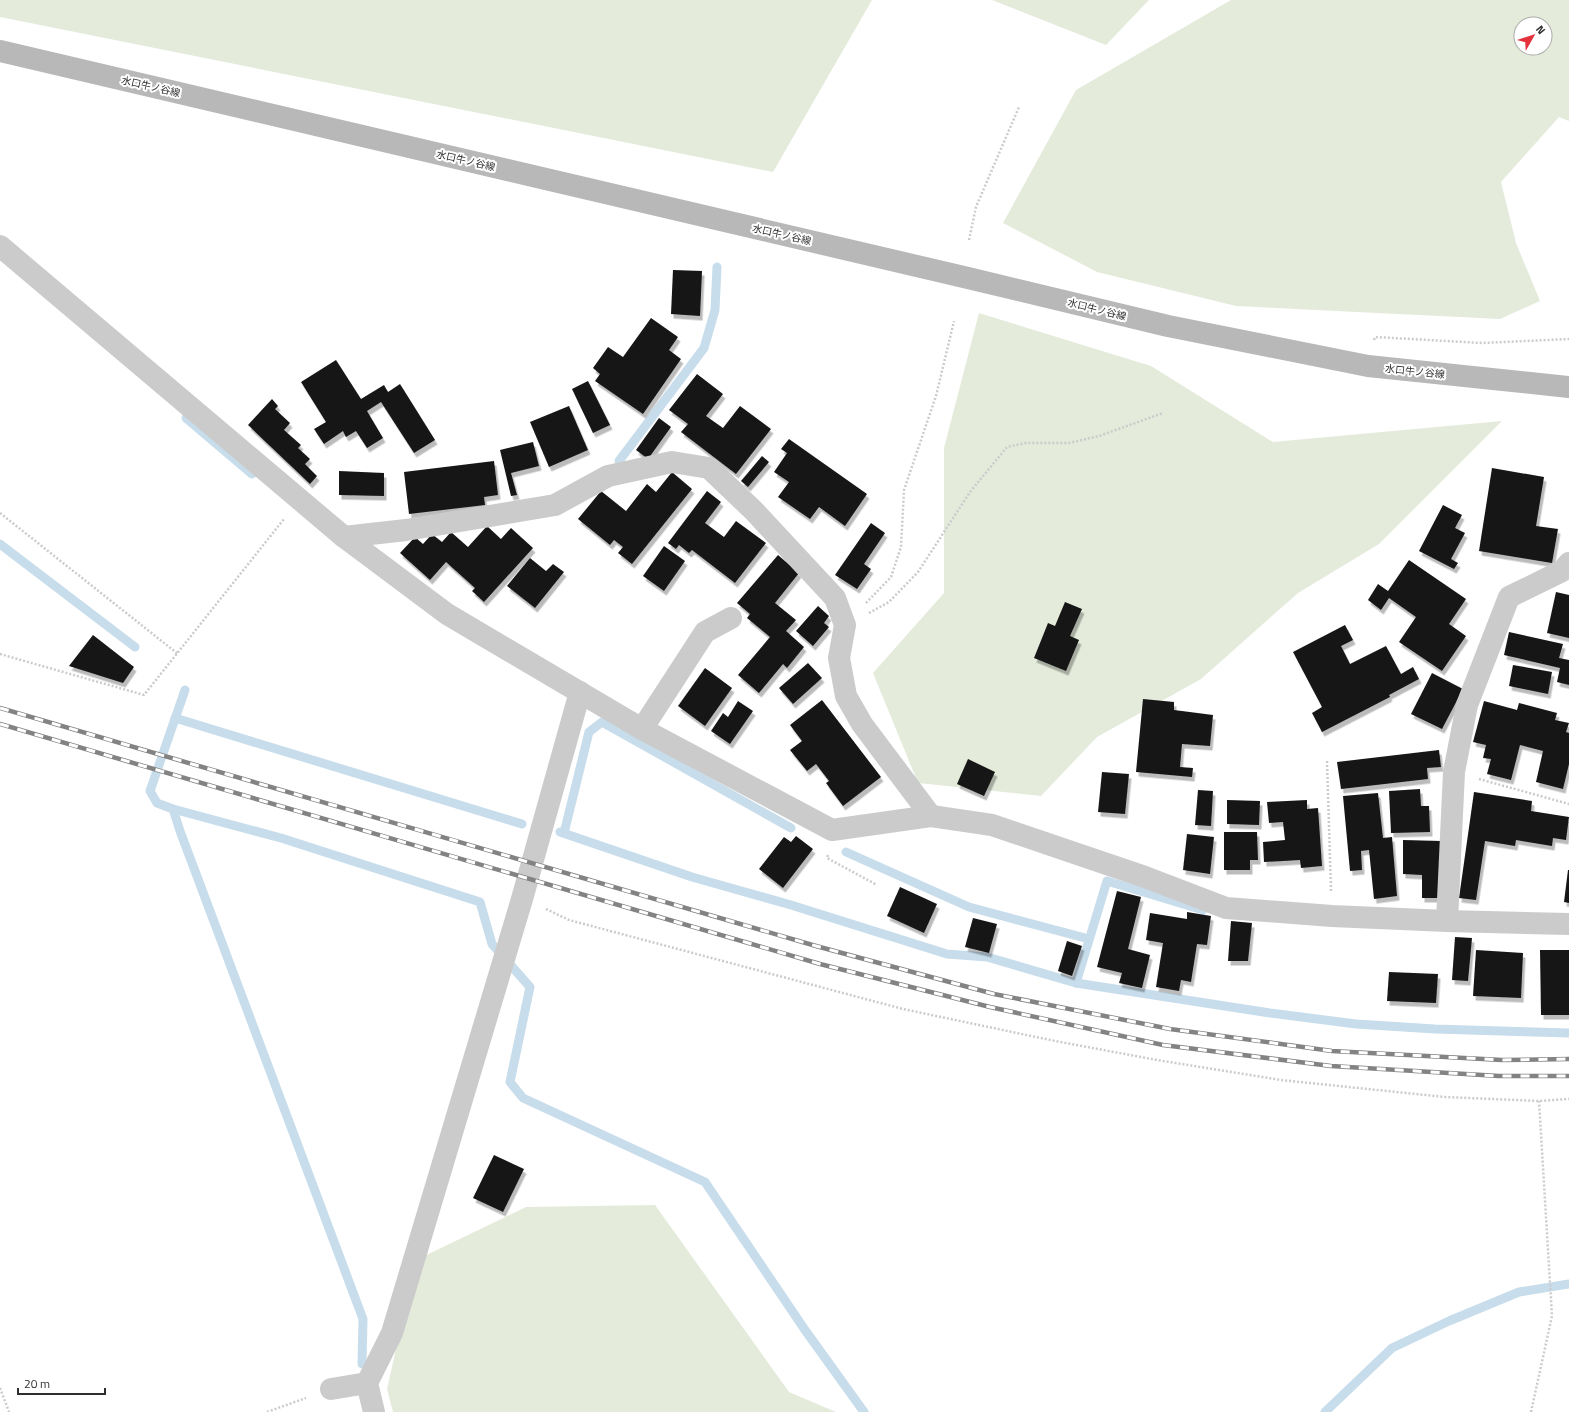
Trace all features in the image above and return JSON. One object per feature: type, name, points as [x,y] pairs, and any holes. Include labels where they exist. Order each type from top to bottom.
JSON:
[{"type":"main road","name":"水口牛ノ谷線","points":[[0,51],[1168,326],[1368,366],[1569,387]]},
{"type":"street","points":[[0,246],[299,500],[344,537],[446,614],[642,729],[833,829],[931,816],[992,825],[1226,908],[1332,916],[1569,924]]},
{"type":"street","points":[[344,537],[406,530],[555,505],[608,476],[672,462],[709,468],[754,511],[835,598],[845,625],[839,658],[846,696],[862,724],[931,816]]},
{"type":"street","points":[[1447,921],[1454,772],[1467,705],[1509,597],[1562,571],[1569,563]]},
{"type":"street","points":[[642,729],[705,632],[731,618]]},
{"type":"street","points":[[374,1412],[367,1383],[392,1333],[522,899],[580,692]]},
{"type":"street","points":[[331,1389],[367,1383]]},
{"type":"path","points":[[969,240],[976,207],[1020,108]]},
{"type":"path","points":[[845,625],[891,577],[901,547],[904,490],[936,396],[954,321]]},
{"type":"path","points":[[1368,366],[1375,337],[1482,343],[1569,339]]},
{"type":"path","points":[[845,625],[889,602],[918,572],[970,492],[1007,447],[1026,443],[1070,444],[1099,436],[1163,413]]},
{"type":"path","points":[[0,654],[144,695],[299,500]]},
{"type":"path","points":[[0,512],[178,654]]},
{"type":"path","points":[[1327,761],[1332,916]]},
{"type":"path","points":[[1454,772],[1569,804]]},
{"type":"path","points":[[833,829],[827,858],[877,885]]},
{"type":"path","points":[[522,899],[569,920],[903,1009],[1055,1042],[1281,1080],[1445,1097],[1539,1101],[1569,1099]]},
{"type":"path","points":[[1532,1412],[1552,1316],[1539,1101]]},
{"type":"path","points":[[0,1388],[9,1412]]},
{"type":"path","points":[[267,1412],[331,1389]]},
{"type":"green space","points":[[0,0],[872,0],[773,172],[0,17]]},
{"type":"green space","points":[[992,0],[1149,0],[1106,45]]},
{"type":"green space","points":[[1231,0],[1569,0],[1569,121],[1559,117],[1501,182],[1516,243],[1540,301],[1500,319],[1236,306],[1097,272],[1003,223],[1076,90]]},
{"type":"green space","points":[[979,313],[1151,366],[1273,442],[1502,421],[1379,544],[1298,593],[1201,679],[1097,737],[1041,796],[918,783],[873,673],[944,593],[944,448]]},
{"type":"green space","points":[[655,1205],[789,1392],[836,1412],[393,1412],[387,1389],[416,1260],[526,1207]]},
{"type":"building","points":[[673,270],[702,271],[700,316],[671,314]]},
{"type":"building","points":[[651,318],[678,337],[669,350],[681,359],[643,414],[595,381],[600,374],[593,368],[608,347],[623,357]]},
{"type":"building","points":[[336,360],[361,399],[384,385],[388,392],[400,384],[435,440],[414,453],[381,402],[367,411],[383,438],[367,448],[356,431],[346,437],[343,431],[324,444],[314,429],[326,422],[301,382]]},
{"type":"building","points":[[697,374],[723,394],[706,416],[723,428],[740,406],[771,429],[736,474],[681,432],[688,424],[669,410]]},
{"type":"building","points":[[588,381],[610,425],[593,433],[572,389]]},
{"type":"building","points":[[272,399],[278,406],[275,409],[290,423],[284,430],[301,445],[298,448],[310,459],[305,464],[317,476],[310,484],[248,425]]},
{"type":"building","points":[[569,406],[588,450],[549,467],[530,422]]},
{"type":"building","points":[[659,418],[671,427],[648,459],[636,450]]},
{"type":"building","points":[[789,439],[867,494],[845,526],[819,507],[810,519],[778,497],[789,482],[774,472],[787,453],[781,449]]},
{"type":"building","points":[[533,442],[539,466],[511,473],[517,495],[511,496],[500,450]]},
{"type":"building","points":[[762,456],[769,462],[748,487],[741,481]]},
{"type":"building","points":[[494,461],[498,495],[484,497],[485,505],[409,514],[404,472]]},
{"type":"building","points":[[1492,468],[1544,477],[1536,526],[1558,529],[1552,563],[1479,551]]},
{"type":"building","points":[[339,471],[384,473],[384,496],[339,495]]},
{"type":"building","points":[[672,472],[692,489],[632,564],[618,553],[623,547],[614,540],[610,545],[578,519],[601,491],[626,511],[647,484],[656,492]]},
{"type":"building","points":[[707,491],[721,502],[705,523],[724,537],[736,521],[766,543],[735,583],[692,550],[689,553],[679,545],[676,549],[668,543]]},
{"type":"building","points":[[1443,505],[1462,515],[1455,528],[1465,533],[1451,559],[1458,563],[1454,569],[1419,551]]},
{"type":"building","points":[[871,523],[885,533],[864,564],[871,569],[857,589],[835,575]]},
{"type":"building","points":[[487,526],[501,539],[511,528],[533,548],[484,602],[472,591],[475,588],[446,562],[430,580],[400,553],[415,537],[423,544],[432,534],[442,542],[451,532],[468,547]]},
{"type":"building","points":[[664,546],[685,561],[664,591],[643,576]]},
{"type":"building","points":[[778,555],[799,573],[775,603],[796,620],[786,631],[804,647],[787,668],[783,664],[759,693],[738,675],[770,637],[747,618],[750,614],[737,603]]},
{"type":"building","points":[[530,558],[546,571],[553,564],[564,572],[535,608],[507,586]]},
{"type":"building","points":[[1409,560],[1466,599],[1449,624],[1466,636],[1442,671],[1399,642],[1416,617],[1389,598],[1381,610],[1368,600],[1378,584],[1388,591]]},
{"type":"building","points":[[1556,592],[1569,595],[1569,638],[1547,633]]},
{"type":"building","points":[[1065,602],[1082,609],[1070,636],[1079,640],[1066,671],[1034,658],[1048,623],[1055,626]]},
{"type":"building","points":[[818,606],[829,616],[824,623],[829,627],[813,646],[796,631]]},
{"type":"building","points":[[1345,625],[1353,640],[1341,646],[1350,664],[1386,646],[1401,674],[1413,667],[1419,679],[1389,695],[1390,697],[1322,732],[1312,713],[1322,707],[1293,652]]},
{"type":"building","points":[[1509,632],[1563,644],[1559,658],[1569,660],[1569,685],[1557,682],[1560,668],[1504,655]]},
{"type":"building","points":[[93,635],[134,667],[123,683],[69,666]]},
{"type":"building","points":[[808,663],[822,678],[793,704],[779,688]]},
{"type":"building","points":[[1513,665],[1552,672],[1548,694],[1509,686]]},
{"type":"building","points":[[705,668],[732,688],[705,726],[678,706]]},
{"type":"building","points":[[1432,673],[1463,689],[1442,729],[1411,714]]},
{"type":"building","points":[[1143,699],[1174,702],[1174,710],[1213,715],[1210,746],[1182,744],[1180,767],[1193,768],[1192,777],[1136,772]]},
{"type":"building","points":[[822,700],[881,777],[843,806],[826,783],[829,781],[816,764],[807,771],[790,750],[802,741],[790,725]]},
{"type":"building","points":[[738,701],[753,711],[730,744],[711,731],[723,713],[728,717]]},
{"type":"building","points":[[1484,701],[1517,710],[1519,703],[1557,713],[1555,720],[1569,723],[1566,732],[1569,733],[1569,764],[1563,789],[1536,782],[1543,751],[1520,745],[1511,780],[1487,774],[1491,759],[1483,758],[1486,745],[1473,742]]},
{"type":"building","points":[[1439,750],[1441,767],[1427,768],[1428,779],[1341,789],[1337,762]]},
{"type":"building","points":[[968,759],[995,772],[984,796],[957,784]]},
{"type":"building","points":[[1102,772],[1129,774],[1125,814],[1098,812]]},
{"type":"building","points":[[1420,789],[1421,806],[1429,806],[1430,832],[1391,833],[1389,791]]},
{"type":"building","points":[[1198,790],[1213,791],[1211,826],[1195,825]]},
{"type":"building","points":[[1474,792],[1532,801],[1531,811],[1569,817],[1566,840],[1553,838],[1552,846],[1516,840],[1515,846],[1485,841],[1476,900],[1459,898]]},
{"type":"building","points":[[1378,793],[1383,838],[1392,837],[1397,896],[1374,899],[1369,850],[1361,851],[1362,870],[1350,871],[1343,796]]},
{"type":"building","points":[[1227,800],[1260,801],[1259,825],[1227,824]]},
{"type":"building","points":[[1307,800],[1307,809],[1318,808],[1322,866],[1301,868],[1300,860],[1264,862],[1263,842],[1285,840],[1283,822],[1269,823],[1267,802]]},
{"type":"building","points":[[1224,832],[1257,832],[1258,860],[1250,860],[1250,870],[1224,870]]},
{"type":"building","points":[[1187,834],[1214,837],[1210,874],[1183,870]]},
{"type":"building","points":[[796,836],[813,849],[783,888],[759,869],[784,837],[791,842]]},
{"type":"building","points":[[1403,840],[1441,841],[1440,898],[1422,898],[1422,875],[1403,874]]},
{"type":"building","points":[[1569,870],[1569,903],[1564,902]]},
{"type":"building","points":[[900,887],[937,904],[924,933],[887,916]]},
{"type":"building","points":[[1117,891],[1141,897],[1128,949],[1150,955],[1142,988],[1119,983],[1122,973],[1097,967]]},
{"type":"building","points":[[1187,912],[1211,916],[1207,945],[1197,944],[1191,982],[1181,980],[1179,991],[1156,987],[1163,943],[1146,940],[1150,913],[1187,919]]},
{"type":"building","points":[[973,918],[997,924],[989,953],[965,947]]},
{"type":"building","points":[[1231,921],[1252,923],[1248,961],[1228,961]]},
{"type":"building","points":[[1455,937],[1472,938],[1468,981],[1452,980]]},
{"type":"building","points":[[1067,941],[1082,946],[1072,976],[1058,971]]},
{"type":"building","points":[[1476,950],[1523,953],[1521,998],[1473,996]]},
{"type":"building","points":[[1540,950],[1569,950],[1569,1015],[1541,1015]]},
{"type":"building","points":[[1389,972],[1438,974],[1436,1003],[1387,1001]]},
{"type":"building","points":[[494,1155],[524,1169],[503,1212],[473,1198]]},
{"type":"waterway","points":[[619,461],[704,348],[715,310],[717,267]]},
{"type":"waterway","points":[[186,418],[252,474]]},
{"type":"waterway","points":[[0,544],[135,647]]},
{"type":"waterway","points":[[185,690],[150,791],[157,803],[173,809],[281,838],[480,902],[492,944],[530,987],[510,1082],[523,1098],[705,1182],[805,1330],[864,1412]]},
{"type":"waterway","points":[[175,718],[522,824]]},
{"type":"waterway","points":[[564,833],[589,732],[602,722],[791,828]]},
{"type":"waterway","points":[[173,809],[363,1319],[362,1364]]},
{"type":"waterway","points":[[560,832],[692,877],[791,905],[947,954],[987,957],[1076,983],[1107,881],[1203,910]]},
{"type":"waterway","points":[[846,852],[969,907],[1089,939]]},
{"type":"waterway","points":[[1076,983],[1270,1013],[1356,1024],[1435,1029],[1569,1033]]},
{"type":"waterway","points":[[1325,1412],[1392,1348],[1449,1321],[1519,1292],[1569,1284]]},
{"type":"railway","points":[[0,708],[816,946],[994,994],[1170,1029],[1332,1051],[1502,1060],[1569,1059]]},
{"type":"railway","points":[[0,724],[820,964],[990,1007],[1163,1045],[1331,1066],[1499,1076],[1569,1076]]}]
